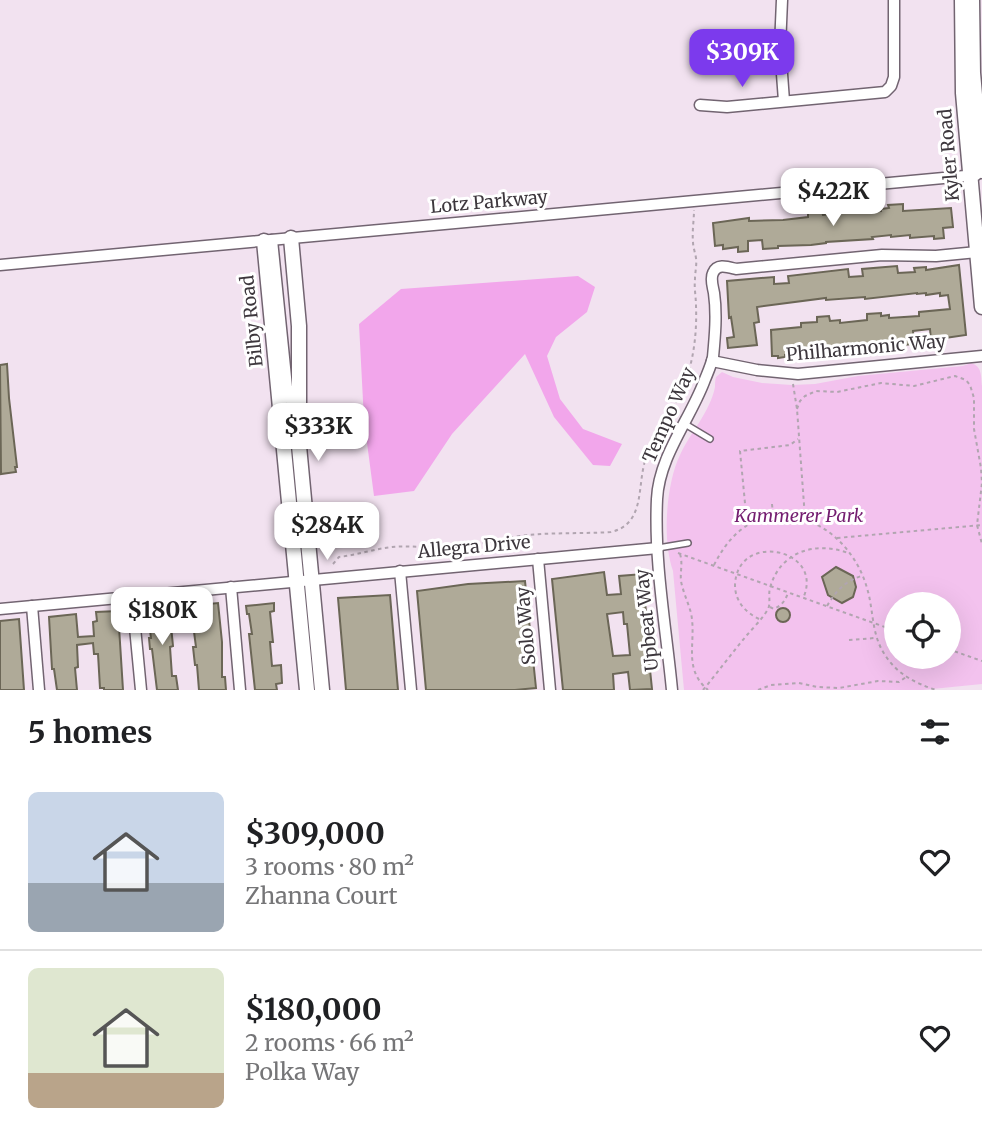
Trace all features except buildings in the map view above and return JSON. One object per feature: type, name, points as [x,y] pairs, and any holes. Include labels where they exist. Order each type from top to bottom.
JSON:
[{"type":"street","points":[[782,0],[780,47],[783,101]]},
{"type":"street","points":[[700,105],[727,107],[885,92],[894,77],[894,0]]},
{"type":"street","name":"Kyler Road","points":[[962,0],[962,73],[978,174]]},
{"type":"street","name":"Kyler Road","points":[[972,0],[972,62],[978,174],[977,252],[982,307]]},
{"type":"street","name":"Lotz Parkway","points":[[0,265],[978,174]]},
{"type":"street","name":"Bilby Road","points":[[291,238],[299,326],[299,446],[307,690]]},
{"type":"street","name":"Bilby Road","points":[[268,240],[287,387],[299,446]]},
{"type":"street","name":"Bilby Road","points":[[268,240],[305,580],[322,690]]},
{"type":"street","name":"Tempo Way","points":[[658,548],[657,497],[663,471],[672,445],[685,424],[712,361],[715,320],[711,276],[714,270],[725,266],[736,269],[882,255],[936,256],[977,252]]},
{"type":"street","name":"Philharmonic Way","points":[[712,361],[757,370],[798,374],[982,356]]},
{"type":"street","name":"Allegra Drive","points":[[0,609],[658,548]]},
{"type":"street","name":"Upbeat Way","points":[[658,548],[672,690]]},
{"type":"street","name":"Solo Way","points":[[538,559],[550,690]]},
{"type":"street","points":[[400,571],[411,690]]},
{"type":"street","points":[[231,587],[240,690]]},
{"type":"street","points":[[132,596],[141,690]]},
{"type":"street","points":[[32,606],[39,690]]},
{"type":"lane","points":[[685,424],[710,439]]},
{"type":"lane","points":[[658,548],[688,543]]},
{"type":"path","points":[[332,564],[339,557],[387,548],[447,548],[545,534],[611,532],[620,530],[631,521],[636,512],[639,488],[655,436],[674,407],[692,362],[696,308],[694,201]]},
{"type":"path","points":[[797,409],[805,396],[817,391],[837,392],[881,383],[914,386],[955,376],[966,380],[974,398],[974,429],[981,468],[977,525],[982,544]]},
{"type":"path","points":[[792,383],[797,409],[806,520]]},
{"type":"path","points":[[747,526],[740,451],[790,445],[799,439]]},
{"type":"path","points":[[772,504],[773,516]]},
{"type":"path","points":[[714,565],[726,543],[757,521],[773,516],[785,516],[818,525],[837,538],[862,575],[870,597],[876,638],[890,663],[906,677],[936,690]]},
{"type":"path","points":[[837,538],[982,525]]},
{"type":"path","points":[[680,553],[681,583],[693,627],[691,662],[705,689],[769,607],[770,586],[788,559],[802,551],[816,548],[834,548],[849,553]]},
{"type":"path","points":[[760,620],[743,607],[735,590],[737,574],[743,564],[758,552],[779,551],[800,564],[806,582],[804,598]]},
{"type":"path","points":[[673,552],[884,626]]},
{"type":"path","points":[[827,606],[835,592],[844,584],[862,575]]},
{"type":"path","points":[[769,607],[779,606],[788,593]]},
{"type":"path","points":[[849,640],[876,638]]},
{"type":"path","points":[[961,654],[982,661]]},
{"type":"path","points":[[758,690],[771,685],[799,682],[817,688],[839,688],[864,682],[899,682],[906,677]]},
{"type":"green space","name":"Kammerer Park","points":[[971,363],[977,366],[980,372],[982,684],[922,690],[684,690],[673,571],[667,544],[667,512],[675,467],[709,405],[716,377],[722,372],[762,383],[792,385],[815,384],[858,376]]},
{"type":"shaded area","points":[[578,276],[595,287],[587,312],[556,337],[547,356],[560,399],[583,429],[622,444],[610,466],[593,465],[554,417],[525,354],[452,434],[414,491],[374,496],[364,420],[359,324],[401,289]]}]
